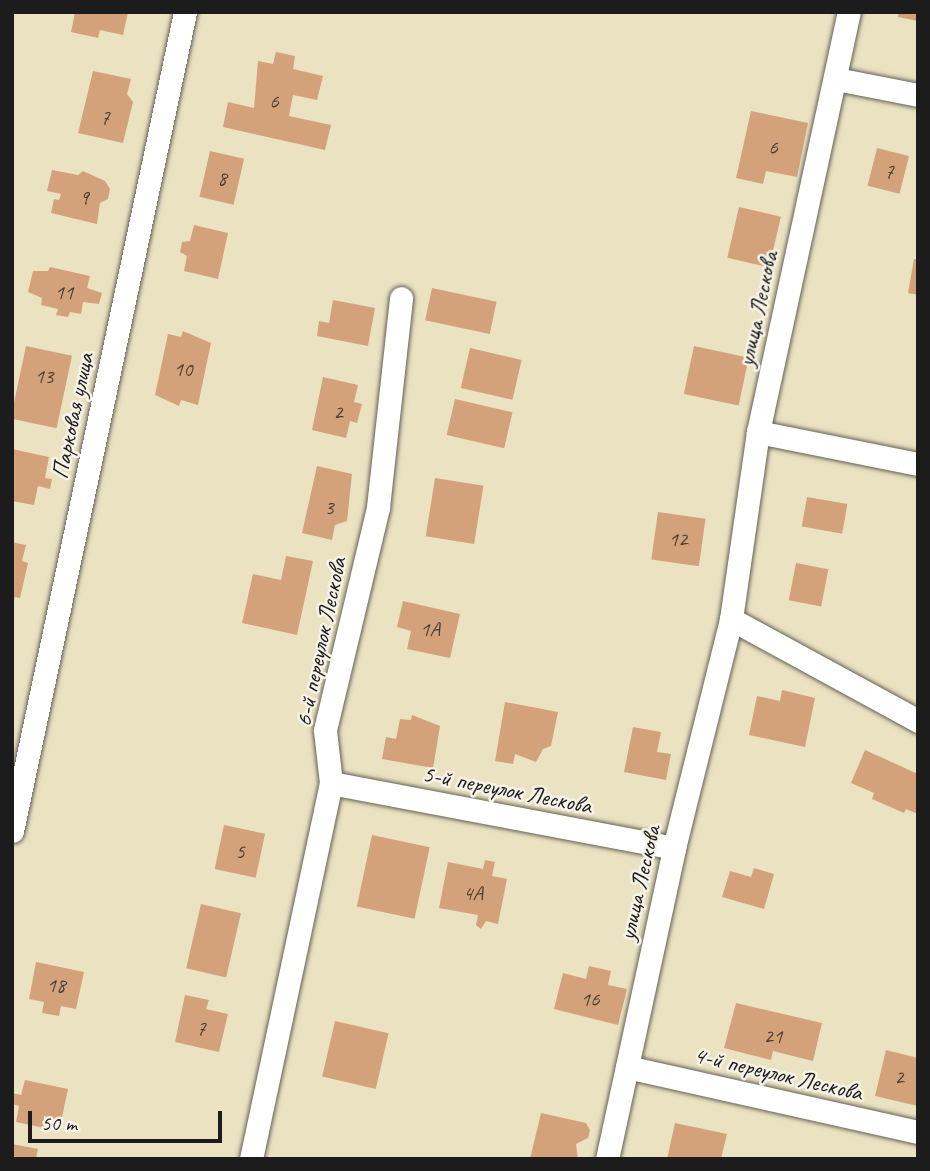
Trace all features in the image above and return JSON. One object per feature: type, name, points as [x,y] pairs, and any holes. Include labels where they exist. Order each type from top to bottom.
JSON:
[{"type":"street","name":"Парковая улица","points":[[12,831],[22,746],[185,12]]},
{"type":"street","name":"улица Лескова","points":[[607,1159],[674,848],[731,619],[758,432],[849,12]]},
{"type":"street","points":[[836,79],[918,95]]},
{"type":"street","name":"6-й переулок Лескова","points":[[251,1159],[331,783],[325,730],[378,507],[401,298]]},
{"type":"street","points":[[758,432],[918,464]]},
{"type":"street","points":[[731,619],[918,721]]},
{"type":"street","name":"5-й переулок Лескова","points":[[331,783],[674,848]]},
{"type":"street","name":"4-й переулок Лескова","points":[[627,1067],[918,1132]]},
{"type":"building","points":[[75,12],[128,12],[123,35],[100,30],[98,38],[71,32]]},
{"type":"building","points":[[899,12],[918,12],[918,21],[898,17]]},
{"type":"building","points":[[276,52],[295,56],[293,69],[323,76],[317,100],[293,95],[289,116],[331,125],[325,150],[223,127],[228,102],[254,108],[258,61],[273,64]]},
{"type":"building","points":[[93,71],[131,79],[127,94],[133,102],[123,143],[78,133]]},
{"type":"building","points":[[751,111],[808,123],[797,177],[766,171],[763,184],[736,178]]},
{"type":"building","points":[[877,148],[909,156],[900,194],[868,186]]},
{"type":"building","points":[[210,151],[244,159],[234,205],[199,197]]},
{"type":"building","points":[[52,170],[78,175],[83,171],[105,181],[110,189],[108,199],[100,203],[97,224],[51,213],[54,199],[59,200],[61,194],[47,191]]},
{"type":"building","points":[[739,207],[781,217],[769,267],[727,258]]},
{"type":"building","points":[[194,225],[228,233],[218,279],[184,271],[187,256],[180,252],[182,242],[190,241]]},
{"type":"building","points":[[914,259],[918,259],[918,295],[908,293]]},
{"type":"building","points":[[50,267],[90,276],[87,288],[102,293],[99,304],[83,302],[81,314],[70,312],[68,317],[56,315],[58,309],[41,305],[42,298],[28,292],[33,271],[48,271]]},
{"type":"building","points":[[432,288],[497,302],[490,334],[425,320]]},
{"type":"building","points":[[333,300],[375,308],[368,346],[317,336],[319,321],[329,323]]},
{"type":"building","points":[[183,331],[211,343],[198,405],[181,400],[179,406],[155,395],[168,334],[181,337]]},
{"type":"building","points":[[26,346],[72,356],[57,428],[12,419]]},
{"type":"building","points":[[694,346],[749,358],[739,406],[684,394]]},
{"type":"building","points":[[470,348],[522,360],[512,400],[461,388]]},
{"type":"building","points":[[323,377],[358,385],[354,402],[362,404],[357,423],[350,421],[346,438],[312,430]]},
{"type":"building","points":[[455,399],[512,412],[504,448],[447,435]]},
{"type":"building","points":[[12,449],[49,457],[45,478],[52,479],[50,489],[38,486],[34,505],[12,501]]},
{"type":"building","points":[[317,466],[352,474],[347,521],[335,525],[332,540],[302,533]]},
{"type":"building","points":[[435,478],[483,486],[474,544],[426,536]]},
{"type":"building","points":[[807,497],[847,504],[842,534],[802,527]]},
{"type":"building","points":[[658,512],[706,519],[699,566],[651,560]]},
{"type":"building","points":[[12,542],[26,545],[22,561],[28,563],[20,598],[15,597],[13,603]]},
{"type":"building","points":[[286,556],[313,561],[297,635],[242,623],[253,574],[281,580]]},
{"type":"building","points":[[796,563],[828,569],[821,607],[789,600]]},
{"type":"building","points":[[403,601],[460,614],[450,658],[407,649],[411,631],[397,627]]},
{"type":"building","points":[[782,690],[815,698],[805,747],[749,735],[757,696],[780,701]]},
{"type":"building","points":[[505,702],[558,712],[551,746],[543,749],[536,762],[515,754],[513,764],[495,761]]},
{"type":"building","points":[[412,715],[440,726],[433,768],[382,759],[386,737],[396,739],[400,719],[411,720]]},
{"type":"building","points":[[633,727],[661,732],[657,752],[671,754],[666,780],[624,772]]},
{"type":"building","points":[[865,750],[918,774],[918,814],[906,809],[904,813],[872,799],[874,793],[851,783]]},
{"type":"building","points":[[224,825],[265,834],[256,878],[215,869]]},
{"type":"building","points":[[372,835],[430,847],[415,919],[357,906]]},
{"type":"building","points":[[485,860],[495,862],[492,876],[507,879],[498,924],[486,921],[481,929],[476,925],[478,915],[439,908],[448,862],[483,869]]},
{"type":"building","points":[[754,868],[774,874],[764,909],[722,897],[730,871],[751,877]]},
{"type":"building","points":[[201,904],[241,913],[226,978],[186,968]]},
{"type":"building","points":[[36,962],[84,972],[76,1009],[61,1006],[59,1016],[42,1013],[44,1002],[29,999]]},
{"type":"building","points":[[589,966],[611,971],[608,985],[627,989],[618,1025],[554,1009],[563,973],[586,979]]},
{"type":"building","points":[[185,995],[209,1000],[206,1009],[228,1014],[219,1052],[175,1042]]},
{"type":"building","points":[[736,1003],[822,1023],[813,1061],[773,1051],[771,1060],[724,1048]]},
{"type":"building","points":[[335,1021],[389,1033],[376,1089],[322,1077]]},
{"type":"building","points":[[886,1050],[918,1058],[918,1106],[875,1096]]},
{"type":"building","points":[[25,1080],[68,1089],[59,1131],[16,1122],[19,1106],[12,1104],[12,1093],[21,1095]]},
{"type":"building","points":[[541,1113],[586,1123],[590,1130],[588,1138],[576,1144],[578,1159],[530,1159]]},
{"type":"building","points":[[675,1123],[727,1134],[721,1159],[667,1159]]},
{"type":"building","points":[[12,1144],[38,1149],[36,1159],[12,1159]]}]
